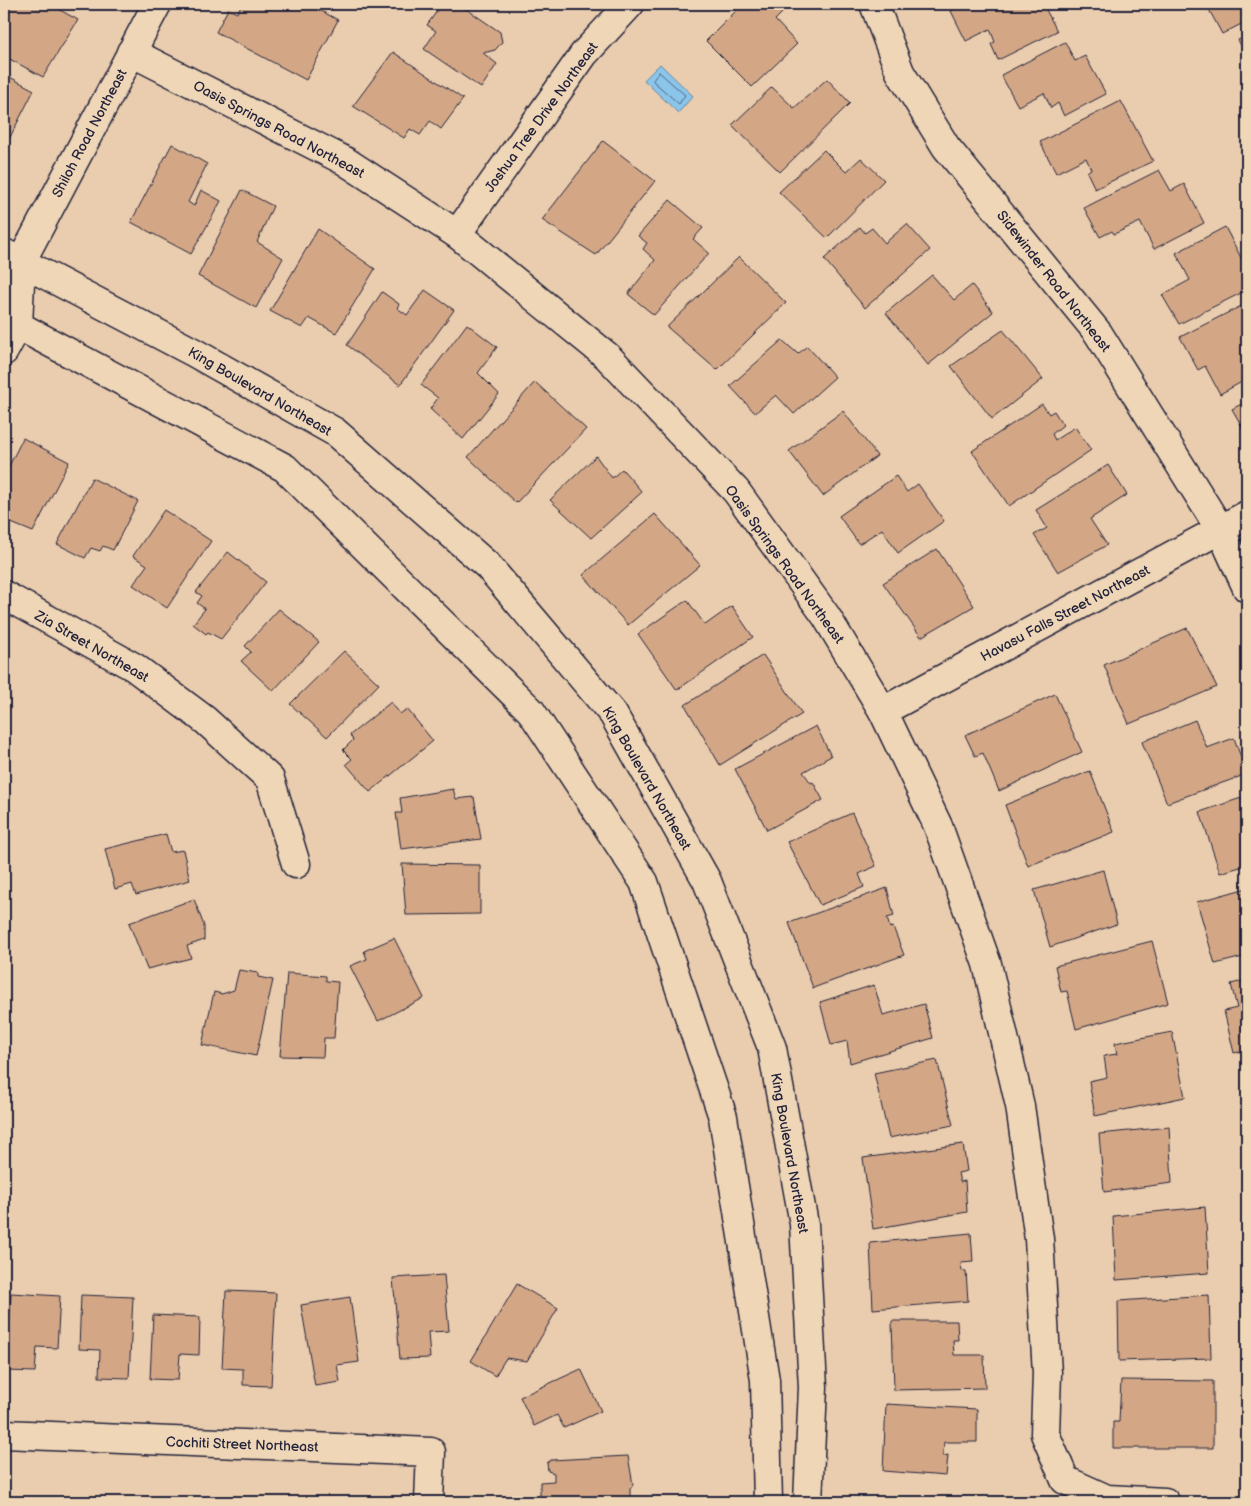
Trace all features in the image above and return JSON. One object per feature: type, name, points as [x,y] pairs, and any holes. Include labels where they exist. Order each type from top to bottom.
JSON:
[{"type":"street","name":"Shiloh Road Northeast","points":[[10,263],[131,52],[156,4]]},
{"type":"street","name":"Joshua Tree Drive Northeast","points":[[457,234],[584,54],[630,4]]},
{"type":"street","name":"Sidewinder Road Northeast","points":[[874,4],[900,72],[946,147],[1098,333],[1220,529],[1247,588]]},
{"type":"street","name":"Oasis Springs Road Northeast","points":[[131,52],[345,161],[457,234],[607,356],[736,491],[826,616],[883,711],[938,826],[987,964],[1020,1106],[1039,1240],[1047,1374],[1045,1434],[1065,1480],[1107,1499],[1165,1502]]},
{"type":"street","points":[[4,351],[11,322],[10,263]]},
{"type":"street","name":"King Boulevard Northeast","points":[[10,263],[192,352],[335,432],[488,566],[614,714],[707,881],[772,1048],[804,1224],[813,1387],[808,1502]]},
{"type":"street","points":[[11,322],[285,468],[531,711],[644,882],[723,1117],[765,1380],[768,1502]]},
{"type":"street","name":"Havasu Falls Street Northeast","points":[[883,711],[1247,515]]},
{"type":"street","name":"Zia Street Northeast","points":[[4,596],[134,667],[212,726],[270,779],[296,864]]},
{"type":"street","name":"Cochiti Street Northeast","points":[[4,1434],[431,1452],[429,1502]]},
{"type":"water","points":[[660,64],[693,96],[678,113],[644,80]]},
{"type":"building","points":[[4,4],[49,4],[78,20],[43,77],[4,56]]},
{"type":"building","points":[[242,4],[308,4],[338,20],[306,80],[216,32],[228,9],[237,13]]},
{"type":"building","points":[[442,4],[459,4],[500,32],[502,42],[495,50],[483,53],[497,64],[481,88],[424,49],[436,31],[427,25]]},
{"type":"building","points":[[743,4],[791,4],[775,20],[797,44],[752,87],[706,41]]},
{"type":"building","points":[[964,4],[1043,4],[1057,31],[998,60],[991,44],[995,42],[990,29],[966,41],[951,11]]},
{"type":"building","points":[[1206,4],[1247,4],[1247,21],[1222,34]]},
{"type":"building","points":[[1247,36],[1247,57],[1238,40]]},
{"type":"building","points":[[1065,42],[1075,61],[1085,56],[1106,94],[1064,116],[1058,103],[1051,108],[1044,93],[1018,106],[1001,75]]},
{"type":"building","points":[[393,52],[463,99],[441,129],[430,121],[420,135],[410,129],[404,138],[353,106]]},
{"type":"building","points":[[1247,71],[1247,88],[1241,75]]},
{"type":"building","points":[[4,74],[34,90],[5,147],[4,146]]},
{"type":"building","points":[[827,79],[850,103],[780,172],[732,125],[772,87],[794,108]]},
{"type":"building","points":[[1121,101],[1153,161],[1095,189],[1087,172],[1091,169],[1086,158],[1056,173],[1040,142]]},
{"type":"building","points":[[603,141],[655,181],[596,255],[542,220]]},
{"type":"building","points":[[172,144],[207,164],[188,202],[194,206],[201,190],[221,201],[191,254],[131,222]]},
{"type":"building","points":[[824,150],[846,172],[861,158],[884,180],[827,238],[779,192]]},
{"type":"building","points":[[1159,170],[1171,191],[1184,184],[1204,223],[1154,249],[1140,222],[1114,234],[1112,231],[1100,237],[1084,208]]},
{"type":"building","points":[[242,190],[273,206],[257,242],[283,258],[256,308],[198,276]]},
{"type":"building","points":[[670,200],[703,228],[693,239],[709,253],[654,315],[628,294],[655,260],[643,249],[647,243],[638,236]]},
{"type":"building","points":[[907,224],[930,250],[865,308],[824,259],[860,227],[865,233],[872,228],[885,243]]},
{"type":"building","points":[[1225,227],[1247,269],[1247,290],[1179,324],[1162,295],[1190,280],[1176,253]]},
{"type":"building","points":[[318,229],[375,269],[336,333],[309,318],[302,328],[270,311]]},
{"type":"building","points":[[739,257],[786,303],[717,370],[667,327]]},
{"type":"building","points":[[932,275],[954,300],[972,285],[993,312],[928,365],[886,313]]},
{"type":"building","points":[[425,290],[454,310],[400,385],[347,345],[382,292],[399,304],[397,308],[407,315]]},
{"type":"building","points":[[1247,303],[1247,379],[1220,394],[1205,366],[1198,370],[1180,337]]},
{"type":"building","points":[[467,324],[497,347],[478,373],[499,394],[463,439],[430,409],[438,398],[421,385]]},
{"type":"building","points":[[1003,330],[1043,379],[992,419],[951,366]]},
{"type":"building","points":[[782,340],[798,354],[807,346],[835,377],[794,414],[776,395],[755,413],[730,386]]},
{"type":"building","points":[[535,382],[586,429],[516,503],[468,457]]},
{"type":"building","points":[[1247,401],[1247,435],[1232,409]]},
{"type":"building","points":[[1042,404],[1049,414],[1054,411],[1063,425],[1052,434],[1055,440],[1075,427],[1091,450],[1009,506],[972,451]]},
{"type":"building","points":[[843,411],[877,456],[823,496],[789,451]]},
{"type":"building","points":[[23,438],[69,462],[33,532],[4,520],[4,476]]},
{"type":"building","points":[[596,456],[612,478],[622,469],[642,492],[591,538],[550,500]]},
{"type":"building","points":[[1108,465],[1127,495],[1090,519],[1107,545],[1058,572],[1034,535],[1047,528],[1036,510]]},
{"type":"building","points":[[896,476],[907,492],[918,484],[944,521],[898,553],[882,529],[859,544],[839,516]]},
{"type":"building","points":[[92,478],[138,501],[113,550],[103,546],[100,551],[91,548],[85,558],[57,544]]},
{"type":"building","points":[[164,510],[211,541],[167,608],[133,585],[147,565],[133,556]]},
{"type":"building","points":[[655,514],[700,565],[628,625],[583,575]]},
{"type":"building","points":[[937,549],[974,606],[921,637],[883,583]]},
{"type":"building","points":[[228,552],[266,582],[221,639],[208,632],[206,634],[193,624],[205,609],[197,603],[202,596],[196,592]]},
{"type":"building","points":[[687,600],[705,625],[732,606],[753,637],[677,690],[638,634]]},
{"type":"building","points":[[279,609],[319,642],[273,691],[241,661],[251,652],[245,646]]},
{"type":"building","points":[[1187,628],[1217,687],[1129,724],[1104,665]]},
{"type":"building","points":[[344,651],[379,684],[327,737],[290,704]]},
{"type":"building","points":[[763,655],[802,714],[720,765],[685,705]]},
{"type":"building","points":[[1055,694],[1082,752],[999,791],[983,753],[975,756],[965,735]]},
{"type":"building","points":[[391,702],[400,714],[407,709],[433,741],[370,792],[346,764],[352,759],[343,750],[353,740],[350,735]]},
{"type":"building","points":[[1195,720],[1207,748],[1234,738],[1247,774],[1167,803],[1142,742]]},
{"type":"building","points":[[816,726],[831,756],[803,772],[811,783],[813,782],[823,800],[767,830],[735,769]]},
{"type":"building","points":[[1090,771],[1114,832],[1028,866],[1005,805]]},
{"type":"building","points":[[453,789],[456,799],[474,797],[481,839],[401,849],[396,813],[402,813],[400,798]]},
{"type":"building","points":[[1247,796],[1247,865],[1220,873],[1200,812]]},
{"type":"building","points":[[852,813],[876,866],[859,874],[864,887],[820,905],[787,842]]},
{"type":"building","points":[[166,834],[171,852],[183,850],[190,880],[136,895],[132,884],[115,889],[105,849]]},
{"type":"building","points":[[402,864],[480,865],[480,914],[406,915]]},
{"type":"building","points":[[1103,870],[1117,924],[1050,947],[1034,890]]},
{"type":"building","points":[[887,888],[894,916],[887,918],[890,928],[893,927],[904,955],[813,988],[789,923]]},
{"type":"building","points":[[1247,888],[1247,956],[1215,964],[1197,902]]},
{"type":"building","points":[[194,899],[204,926],[204,940],[187,946],[191,958],[147,969],[129,923]]},
{"type":"building","points":[[394,938],[424,998],[378,1021],[350,966],[367,959],[364,951]]},
{"type":"building","points":[[1152,941],[1168,1003],[1076,1029],[1067,991],[1061,992],[1055,966]]},
{"type":"building","points":[[239,970],[258,973],[258,977],[273,980],[256,1056],[202,1045],[214,992],[222,994],[234,990]]},
{"type":"building","points":[[287,973],[326,976],[326,981],[338,982],[334,1038],[324,1038],[323,1057],[280,1056]]},
{"type":"building","points":[[1247,980],[1247,1050],[1234,1053],[1224,1011],[1237,1008],[1231,984]]},
{"type":"building","points":[[874,985],[883,1015],[924,1004],[933,1038],[850,1063],[847,1041],[831,1045],[820,1002]]},
{"type":"building","points":[[4,1023],[9,1024],[6,1075],[4,1075]]},
{"type":"building","points":[[1172,1032],[1185,1097],[1095,1116],[1089,1081],[1107,1077],[1104,1056],[1117,1054],[1115,1043]]},
{"type":"building","points":[[937,1060],[953,1125],[889,1138],[874,1073]]},
{"type":"building","points":[[1169,1127],[1172,1183],[1104,1192],[1099,1134]]},
{"type":"building","points":[[963,1144],[967,1171],[958,1173],[960,1182],[965,1181],[967,1212],[873,1229],[863,1158]]},
{"type":"building","points":[[1205,1207],[1209,1273],[1116,1280],[1113,1216]]},
{"type":"building","points":[[971,1233],[973,1262],[961,1263],[962,1271],[966,1272],[968,1301],[873,1309],[870,1243]]},
{"type":"building","points":[[444,1275],[449,1331],[428,1332],[430,1358],[400,1359],[393,1278]]},
{"type":"building","points":[[517,1284],[558,1308],[527,1361],[506,1358],[495,1376],[471,1361]]},
{"type":"building","points":[[226,1291],[276,1293],[271,1386],[243,1385],[243,1369],[222,1368]]},
{"type":"building","points":[[11,1293],[60,1296],[57,1348],[37,1347],[35,1372],[7,1371]]},
{"type":"building","points":[[81,1295],[133,1297],[129,1378],[99,1377],[100,1350],[79,1349]]},
{"type":"building","points":[[1209,1295],[1211,1358],[1119,1361],[1118,1301]]},
{"type":"building","points":[[350,1297],[359,1362],[337,1365],[340,1382],[315,1386],[301,1305]]},
{"type":"building","points":[[153,1315],[200,1317],[199,1355],[180,1354],[178,1380],[150,1379]]},
{"type":"building","points":[[892,1321],[957,1321],[958,1340],[953,1340],[954,1355],[984,1355],[985,1388],[894,1390]]},
{"type":"building","points":[[581,1369],[601,1411],[564,1428],[557,1415],[534,1426],[520,1397]]},
{"type":"building","points":[[1121,1380],[1213,1381],[1213,1448],[1113,1448],[1113,1422],[1119,1422]]},
{"type":"building","points":[[886,1404],[977,1409],[977,1442],[944,1442],[943,1456],[948,1455],[946,1476],[883,1471]]},
{"type":"building","points":[[628,1456],[633,1485],[630,1489],[630,1502],[540,1502],[540,1482],[554,1481],[554,1473],[548,1471],[547,1463],[551,1460]]}]
